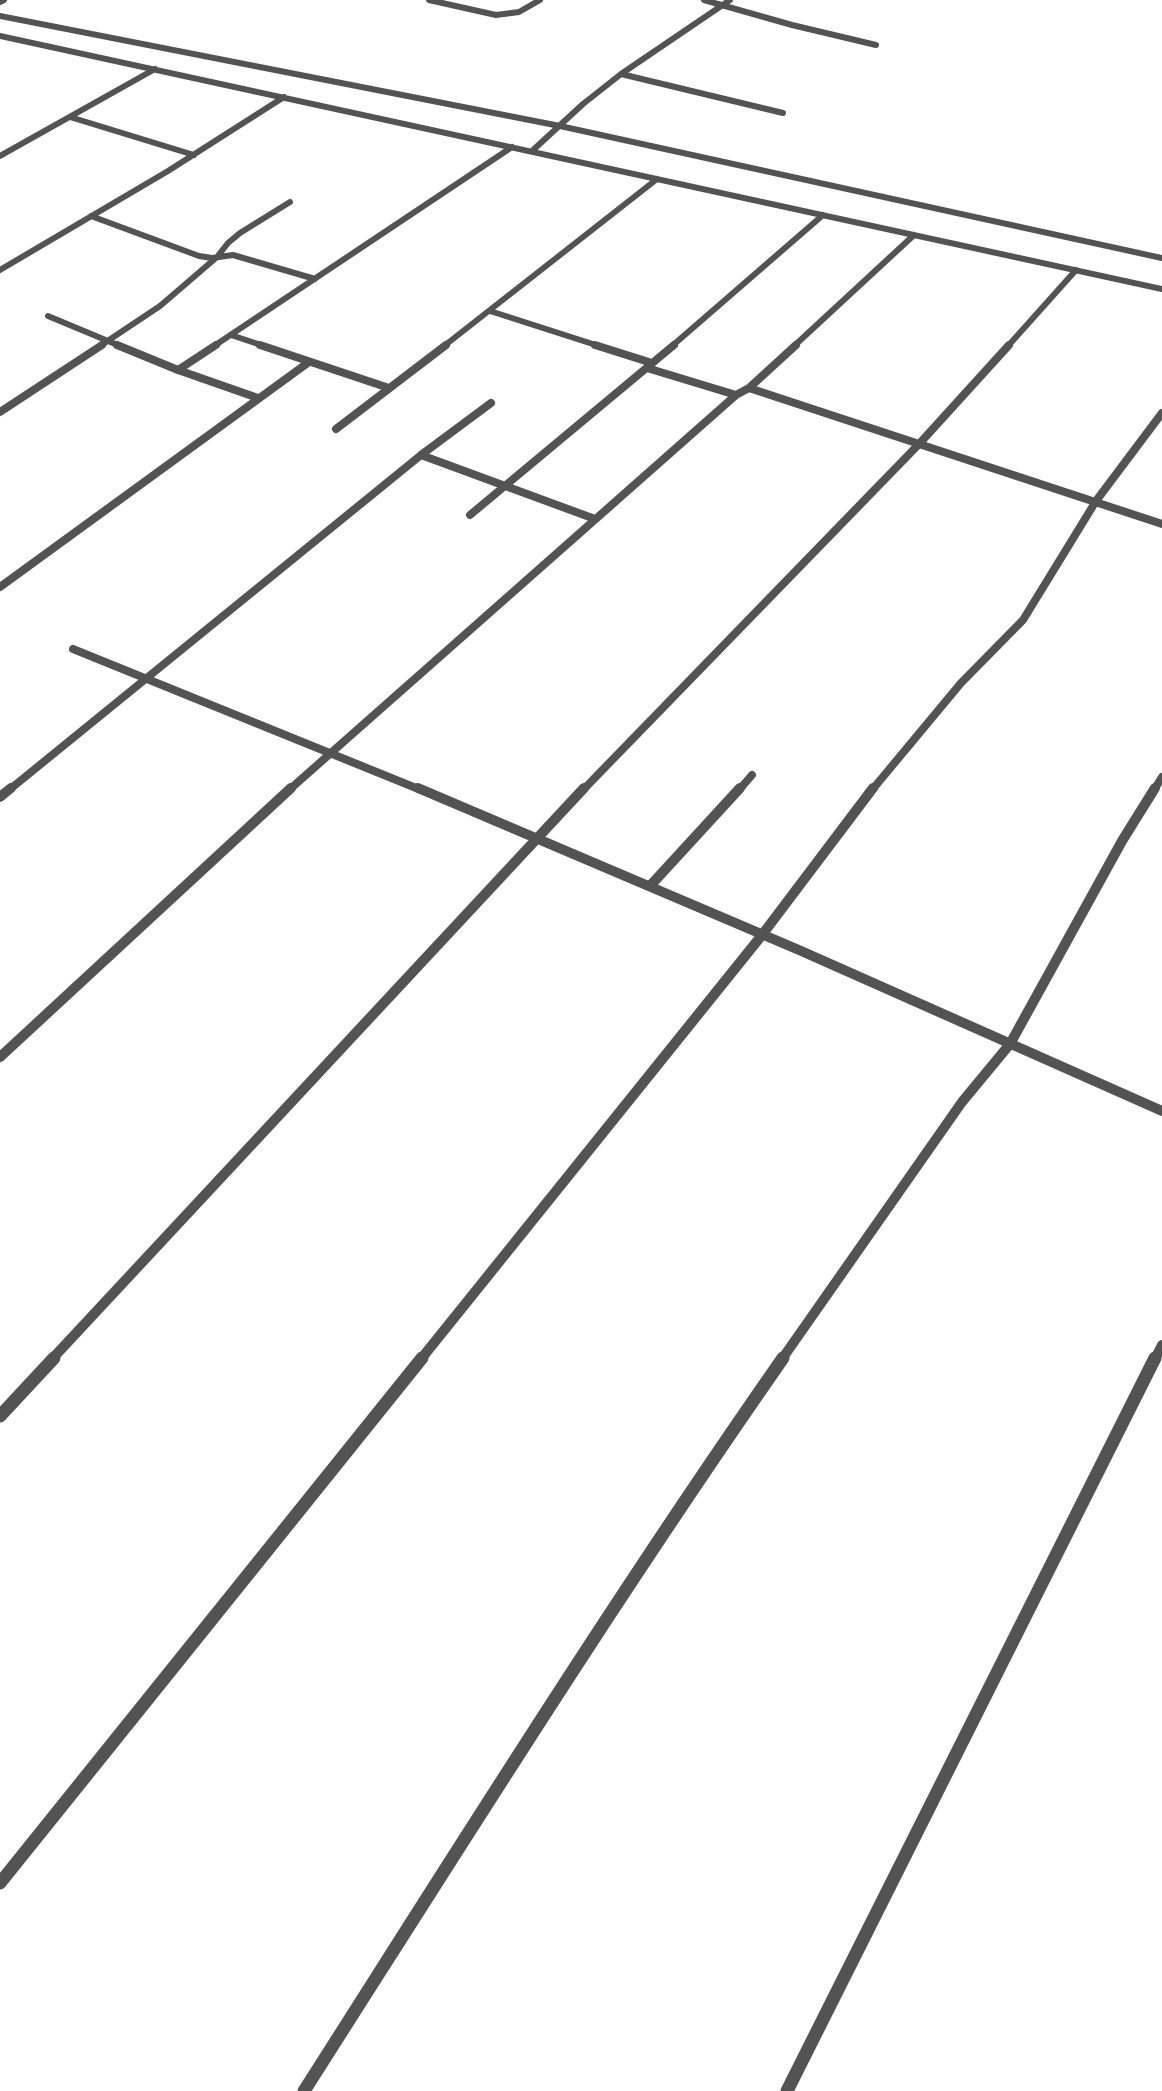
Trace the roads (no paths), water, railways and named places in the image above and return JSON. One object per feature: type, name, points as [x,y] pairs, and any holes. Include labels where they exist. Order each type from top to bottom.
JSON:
[{"type":"street","points":[[0,2],[4,0]]},
{"type":"street","points":[[429,0],[493,15],[505,15],[519,12],[540,0]]},
{"type":"street","points":[[704,0],[721,6],[876,45]]},
{"type":"street","points":[[532,151],[621,74],[730,0]]},
{"type":"street","points":[[0,16],[560,126],[1162,258]]},
{"type":"street","points":[[0,36],[1162,289]]},
{"type":"street","points":[[0,156],[155,69]]},
{"type":"street","points":[[621,74],[783,114]]},
{"type":"street","points":[[0,270],[194,155],[284,97]]},
{"type":"street","points":[[70,117],[194,155]]},
{"type":"street","points":[[178,370],[512,147]]},
{"type":"street","points":[[336,429],[490,311],[657,179]]},
{"type":"street","points":[[0,412],[160,306],[217,257],[240,234],[290,202]]},
{"type":"street","points":[[470,515],[650,366],[823,215]]},
{"type":"street","points":[[91,216],[200,256],[240,256],[315,279]]},
{"type":"street","points":[[0,1058],[330,752],[736,395],[749,388],[914,235]]},
{"type":"street","points":[[0,1416],[536,838],[920,443],[1076,270]]},
{"type":"street","points":[[490,311],[736,395]]},
{"type":"street","points":[[48,316],[178,370],[258,398]]},
{"type":"street","points":[[231,335],[390,388]]},
{"type":"street","points":[[0,587],[309,362]]},
{"type":"street","points":[[749,388],[1162,524]]},
{"type":"street","points":[[0,797],[421,455],[491,403]]},
{"type":"street","points":[[0,1883],[762,935],[872,789],[961,683],[1024,620],[1096,501],[1162,413]]},
{"type":"street","points":[[421,455],[595,518]]},
{"type":"street","points":[[73,649],[330,752],[650,886],[1162,1111]]},
{"type":"street","points":[[650,886],[752,775]]},
{"type":"street","points":[[304,2091],[520,1752],[736,1425],[962,1102],[1010,1044],[1122,841],[1162,777]]},
{"type":"street","points":[[787,2091],[1162,1345]]}]
